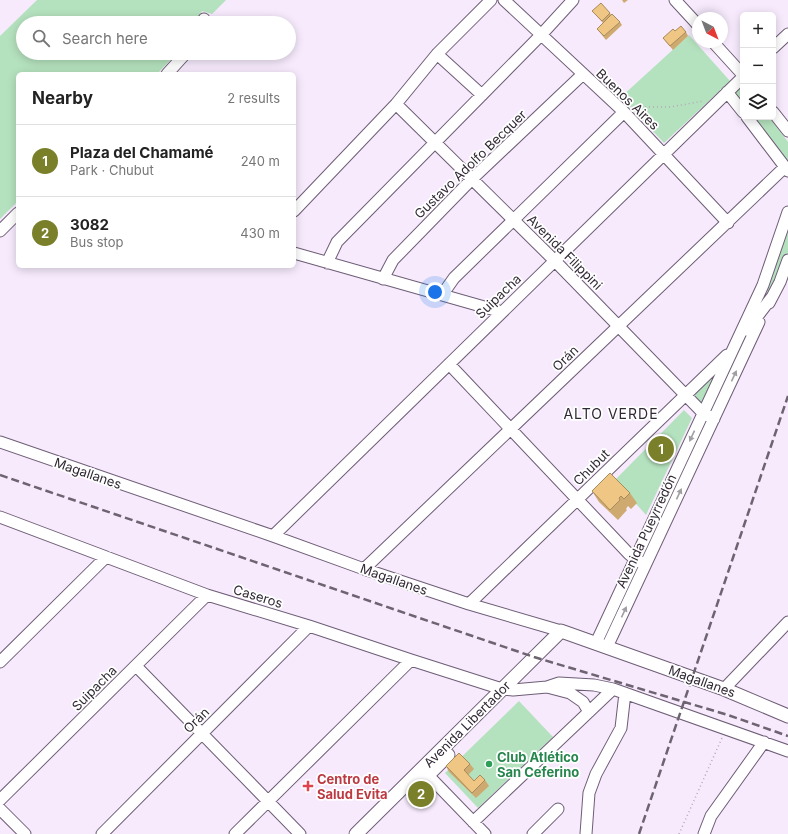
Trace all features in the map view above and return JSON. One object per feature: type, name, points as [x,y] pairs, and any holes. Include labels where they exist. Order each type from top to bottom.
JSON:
[{"type":"main road","name":"Magallanes","points":[[566,632],[724,689],[788,716]]},
{"type":"main road","name":"Avenida Libertador","points":[[369,834],[425,772],[566,632]]},
{"type":"main road","name":"Avenida Libertador","points":[[356,834],[425,772]]},
{"type":"street","points":[[296,209],[396,104],[437,54],[491,0]]},
{"type":"street","name":"Buenos Aires","points":[[504,0],[624,112],[728,223]]},
{"type":"street","points":[[327,263],[337,242],[573,0]]},
{"type":"street","points":[[675,0],[692,18]]},
{"type":"street","points":[[776,45],[788,34]]},
{"type":"street","points":[[718,48],[740,73]]},
{"type":"street","points":[[437,54],[482,95]]},
{"type":"street","points":[[169,72],[180,60]]},
{"type":"street","name":"Gustavo Adolfo Becquer","points":[[384,279],[393,260],[472,179],[582,74]]},
{"type":"street","name":"Suipacha","points":[[273,536],[740,79]]},
{"type":"street","points":[[728,92],[740,108]]},
{"type":"street","name":"Avenida Filippini","points":[[396,104],[555,261],[703,413],[714,419]]},
{"type":"street","points":[[442,295],[454,278],[624,112]]},
{"type":"street","points":[[776,116],[788,130]]},
{"type":"street","points":[[749,120],[786,169]]},
{"type":"street","name":"Orán","points":[[364,569],[786,169]]},
{"type":"street","name":"Avenida Pueyrredón","points":[[602,645],[635,559],[763,285],[788,212]]},
{"type":"street","points":[[0,231],[16,214]]},
{"type":"street","points":[[296,254],[502,312]]},
{"type":"street","name":"Avenida Pueyrredón","points":[[602,645],[646,564],[780,282],[788,260]]},
{"type":"street","name":"Avenida Pueyrredón","points":[[732,350],[772,297]]},
{"type":"street","name":"Chubut","points":[[469,604],[732,350]]},
{"type":"street","points":[[449,364],[635,559],[646,564]]},
{"type":"street","name":"Magallanes","points":[[0,442],[364,569],[469,604],[566,632]]},
{"type":"street","name":"Caseros","points":[[1,519],[207,595],[507,689]]},
{"type":"street","points":[[0,662],[106,557]]},
{"type":"street","name":"Suipacha","points":[[0,800],[207,595]]},
{"type":"street","points":[[724,689],[788,622]]},
{"type":"street","name":"Orán","points":[[102,834],[309,626]]},
{"type":"street","points":[[235,834],[411,660]]},
{"type":"street","points":[[136,666],[300,834]]},
{"type":"street","points":[[507,689],[547,687],[559,683],[594,685],[613,689],[788,750]]},
{"type":"street","points":[[547,687],[570,693],[583,702],[588,712]]},
{"type":"street","points":[[472,834],[473,822],[613,689]]},
{"type":"street","points":[[586,834],[589,793],[596,774],[621,728],[625,693]]},
{"type":"street","points":[[704,834],[711,816],[764,742]]},
{"type":"street","points":[[425,772],[485,834]]},
{"type":"street","points":[[0,809],[25,834]]},
{"type":"street","points":[[533,834],[558,809]]},
{"type":"path","points":[[624,112],[637,106],[670,106],[712,100],[718,102]]},
{"type":"path","points":[[679,834],[726,729]]},
{"type":"green space","points":[[37,0],[226,0],[212,14],[202,11],[199,16],[21,16]]},
{"type":"green space","points":[[16,20],[16,60],[170,60],[159,72],[16,72],[16,203],[0,219],[0,36]]},
{"type":"green space","points":[[689,35],[692,38],[692,48],[701,48],[730,81],[664,143],[621,97]]},
{"type":"green space","points":[[740,87],[740,102],[735,93]]},
{"type":"green space","points":[[753,120],[771,120],[788,142],[788,165]]},
{"type":"green space","points":[[788,219],[788,252],[778,280],[769,292],[765,290]]},
{"type":"green space","points":[[740,343],[743,345],[710,414],[707,413]]},
{"type":"green space","points":[[718,371],[702,407],[693,396],[693,393]]},
{"type":"green space","points":[[684,410],[692,418],[646,515],[615,480]]},
{"type":"green space","points":[[699,430],[702,431],[649,546],[645,545]]},
{"type":"green space","name":"Club Atlético San Ceferino","points":[[519,701],[553,737],[478,808],[445,773]]},
{"type":"building","points":[[601,3],[610,13],[602,21],[592,11]]},
{"type":"building","points":[[612,14],[620,22],[604,36],[597,29]]},
{"type":"building","points":[[681,26],[686,32],[670,46],[663,38],[673,29],[675,31]]},
{"type":"building","points":[[610,473],[630,493],[624,499],[621,496],[619,498],[620,500],[610,510],[592,491]]},
{"type":"building","points":[[459,753],[470,764],[464,770],[474,781],[480,775],[485,780],[472,793],[446,766]]},
{"type":"railway","points":[[639,834],[788,396]]},
{"type":"railway","points":[[0,475],[534,657],[728,715],[788,736]]},
{"type":"place","name":"Plaza del Chamamé","points":[[661,449]]},
{"type":"place","name":"Club Atlético San Ceferino","points":[[489,764]]},
{"type":"place","name":"Centro de Salud Evita","points":[[308,786]]},
{"type":"place","name":"3082","points":[[421,794]]},
{"type":"district","name":"ALTO VERDE","points":[[611,413]]}]
